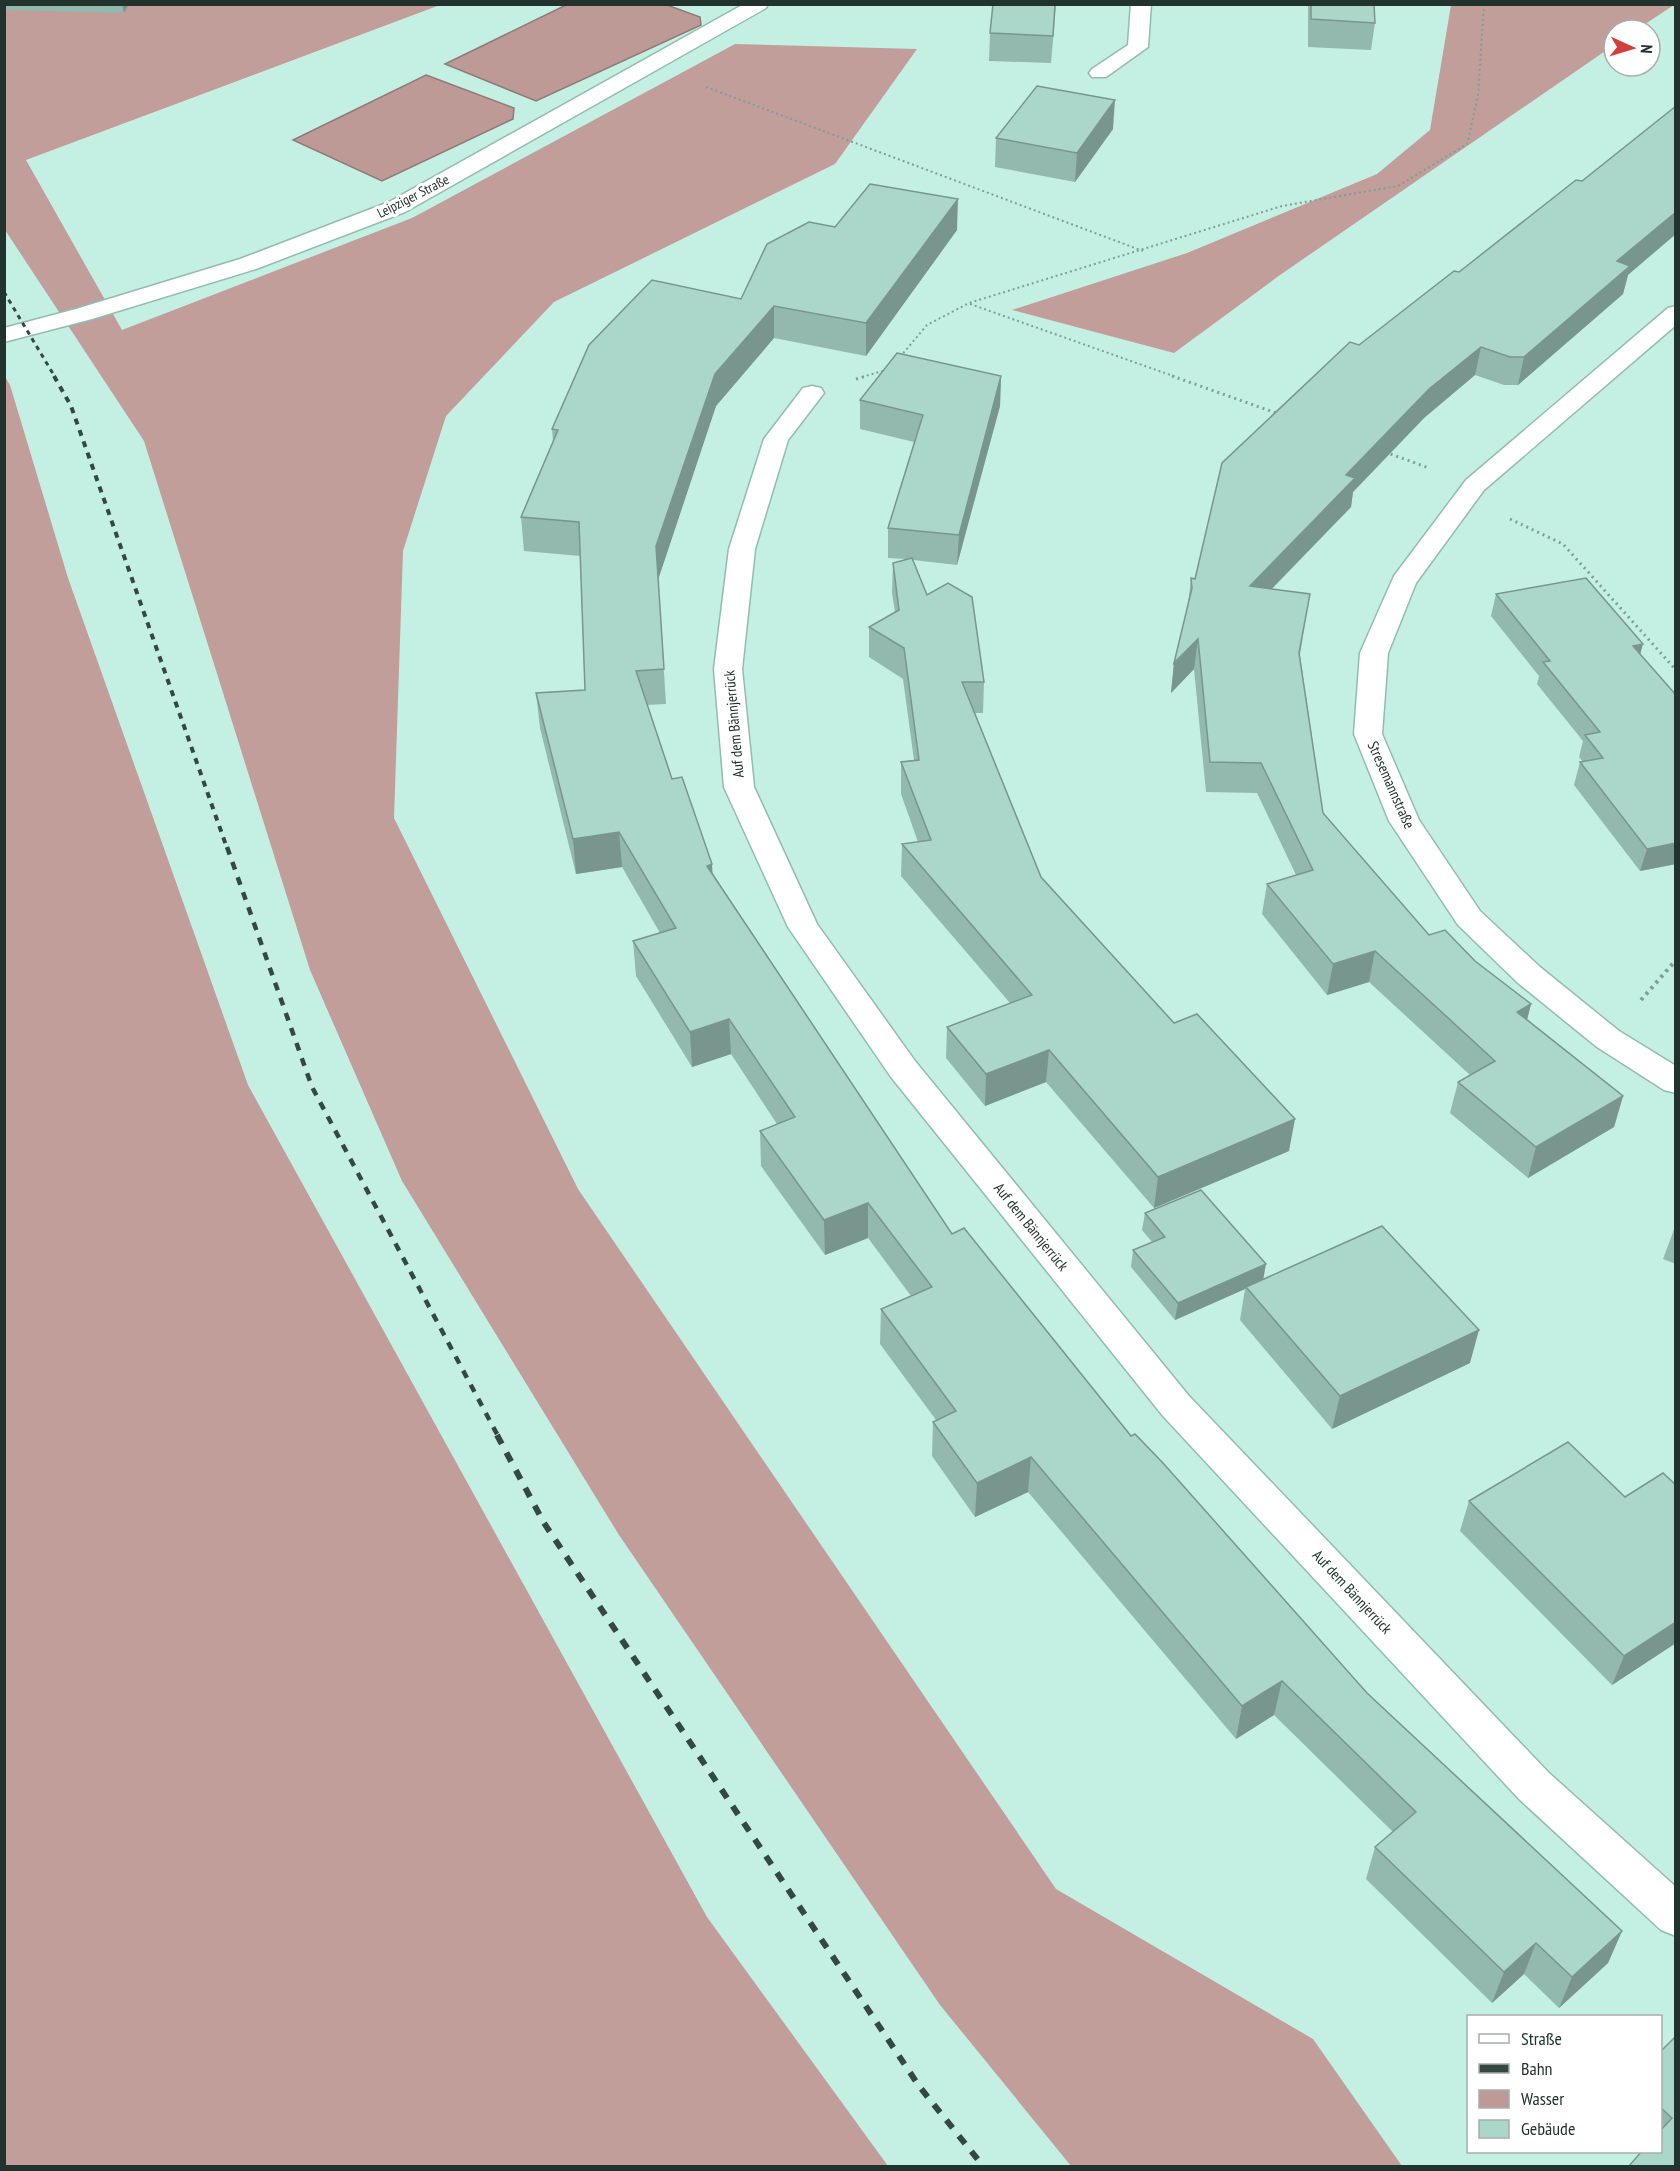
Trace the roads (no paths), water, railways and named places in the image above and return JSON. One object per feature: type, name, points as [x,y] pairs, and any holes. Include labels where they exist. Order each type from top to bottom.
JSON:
[{"type":"street","name":"Leipziger Straße","points":[[4,335],[84,314],[248,264],[397,207],[759,4]]},
{"type":"street","points":[[1099,73],[1138,47],[1141,4]]},
{"type":"street","name":"Stresemannstraße","points":[[1676,313],[1474,485],[1402,582],[1374,653],[1368,734],[1404,821],[1469,918],[1529,975],[1608,1039],[1676,1082]]},
{"type":"street","name":"Auf dem Bännjerrück","points":[[812,393],[776,440],[742,549],[728,669],[739,787],[803,927],[903,1069],[1176,1406],[1534,1786],[1676,1916]]},
{"type":"water","points":[[566,5],[667,5],[700,17],[701,25],[536,101],[445,64]]},
{"type":"water","points":[[426,75],[514,108],[513,119],[382,181],[293,140]]},
{"type":"railway","points":[[4,292],[55,377]]},
{"type":"railway","points":[[54,376],[71,406],[227,848]]},
{"type":"railway","points":[[227,847],[312,1087],[498,1436]]},
{"type":"railway","points":[[497,1435],[544,1523],[919,2086],[983,2166]]}]
